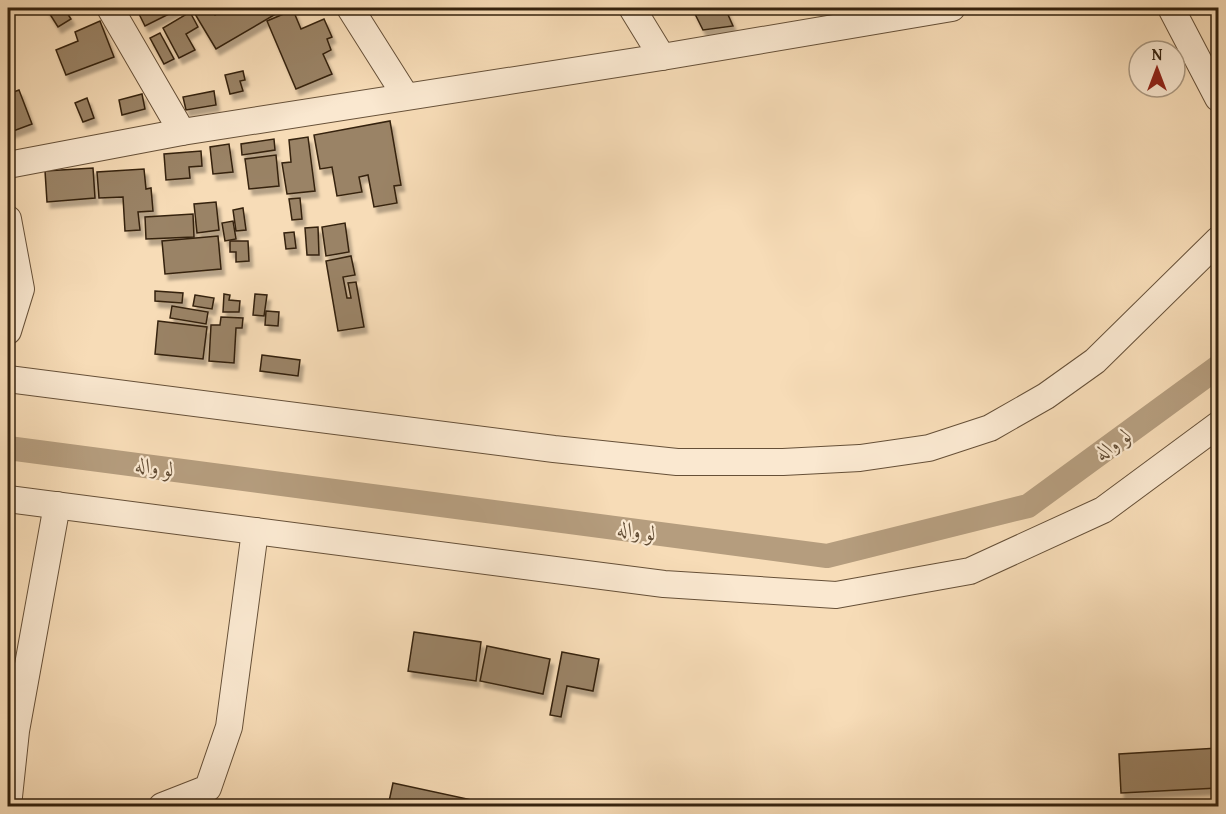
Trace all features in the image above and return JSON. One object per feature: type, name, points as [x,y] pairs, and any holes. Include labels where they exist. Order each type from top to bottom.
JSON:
[{"type":"street","points":[[110,8],[182,132]]},
{"type":"street","points":[[350,8],[405,95]]},
{"type":"street","points":[[632,8],[662,57]]},
{"type":"street","points":[[8,165],[182,132],[405,95],[662,57],[918,11],[952,8]]},
{"type":"street","points":[[1171,8],[1218,98]]},
{"type":"street","points":[[8,219],[21,289],[8,331]]},
{"type":"street","points":[[8,379],[554,449],[677,462],[783,462],[860,458],[929,448],[990,428],[1046,396],[1095,361],[1218,240]]},
{"type":"street","points":[[8,498],[664,584],[836,595],[970,571],[1103,510],[1218,425]]},
{"type":"street","points":[[8,807],[16,731],[57,505]]},
{"type":"street","points":[[162,807],[208,788],[229,728],[255,531]]},
{"type":"building","points":[[46,8],[64,8],[71,19],[58,27]]},
{"type":"building","points":[[148,8],[175,8],[177,10],[145,26],[138,12]]},
{"type":"building","points":[[210,8],[215,15],[228,8],[286,8],[216,49],[195,14]]},
{"type":"building","points":[[692,8],[725,8],[733,26],[703,30]]},
{"type":"building","points":[[293,10],[301,29],[324,19],[332,37],[327,39],[331,50],[323,54],[332,74],[296,89],[267,21]]},
{"type":"building","points":[[190,12],[198,27],[186,34],[195,50],[179,58],[163,28]]},
{"type":"building","points":[[100,21],[114,57],[66,75],[56,50],[78,41],[75,32]]},
{"type":"building","points":[[160,33],[174,59],[164,64],[150,38]]},
{"type":"building","points":[[243,71],[245,80],[240,81],[243,91],[230,94],[225,75]]},
{"type":"building","points":[[19,90],[32,124],[8,133],[8,94]]},
{"type":"building","points":[[214,91],[216,105],[186,110],[183,97]]},
{"type":"building","points":[[142,94],[145,109],[122,115],[119,100]]},
{"type":"building","points":[[87,98],[94,118],[83,122],[75,103]]},
{"type":"building","points":[[390,121],[401,185],[394,186],[397,203],[374,207],[368,175],[359,177],[362,192],[337,196],[332,167],[320,169],[314,135]]},
{"type":"building","points":[[308,137],[315,191],[287,194],[282,163],[291,162],[289,140]]},
{"type":"building","points":[[274,139],[275,150],[242,155],[241,144]]},
{"type":"building","points":[[229,144],[233,172],[213,174],[210,147]]},
{"type":"building","points":[[201,151],[202,166],[189,167],[190,178],[166,180],[164,154]]},
{"type":"building","points":[[276,155],[279,186],[249,189],[245,159]]},
{"type":"building","points":[[93,168],[95,198],[47,202],[45,171]]},
{"type":"building","points":[[144,169],[146,189],[151,188],[153,211],[138,212],[140,230],[125,231],[123,197],[99,198],[97,172]]},
{"type":"building","points":[[300,198],[302,219],[292,220],[289,199]]},
{"type":"building","points":[[216,202],[219,230],[197,233],[194,204]]},
{"type":"building","points":[[243,208],[246,230],[236,231],[233,210]]},
{"type":"building","points":[[193,214],[194,237],[146,239],[145,217]]},
{"type":"building","points":[[233,221],[236,239],[225,241],[222,223]]},
{"type":"building","points":[[345,223],[349,252],[326,256],[322,227]]},
{"type":"building","points":[[318,227],[319,255],[307,255],[305,228]]},
{"type":"building","points":[[294,232],[296,248],[286,249],[284,233]]},
{"type":"building","points":[[218,236],[221,269],[165,274],[162,241]]},
{"type":"building","points":[[230,241],[248,241],[249,261],[236,262],[236,252],[230,252]]},
{"type":"building","points":[[351,256],[355,275],[343,277],[347,298],[351,298],[348,283],[356,282],[364,327],[338,331],[326,261]]},
{"type":"building","points":[[155,291],[183,293],[182,303],[155,301]]},
{"type":"building","points":[[224,294],[230,295],[229,300],[240,301],[239,312],[223,312]]},
{"type":"building","points":[[255,294],[267,295],[264,316],[253,315]]},
{"type":"building","points":[[195,295],[214,298],[212,309],[193,306]]},
{"type":"building","points":[[172,306],[208,312],[206,324],[170,318]]},
{"type":"building","points":[[266,311],[279,312],[278,326],[265,325]]},
{"type":"building","points":[[221,317],[243,318],[242,328],[236,328],[234,363],[209,361],[211,325],[220,325]]},
{"type":"building","points":[[158,321],[207,327],[203,359],[155,354]]},
{"type":"building","points":[[262,355],[300,360],[298,376],[260,371]]},
{"type":"building","points":[[414,632],[481,642],[476,681],[408,671]]},
{"type":"building","points":[[487,646],[550,659],[543,694],[480,681]]},
{"type":"building","points":[[562,652],[599,659],[593,691],[567,686],[561,717],[550,715]]},
{"type":"building","points":[[1218,748],[1218,788],[1121,793],[1119,754]]},
{"type":"building","points":[[393,783],[472,800],[471,806],[388,806]]},
{"type":"waterway","name":"لو واله","points":[[8,448],[827,556],[1028,506],[1218,367]]}]
